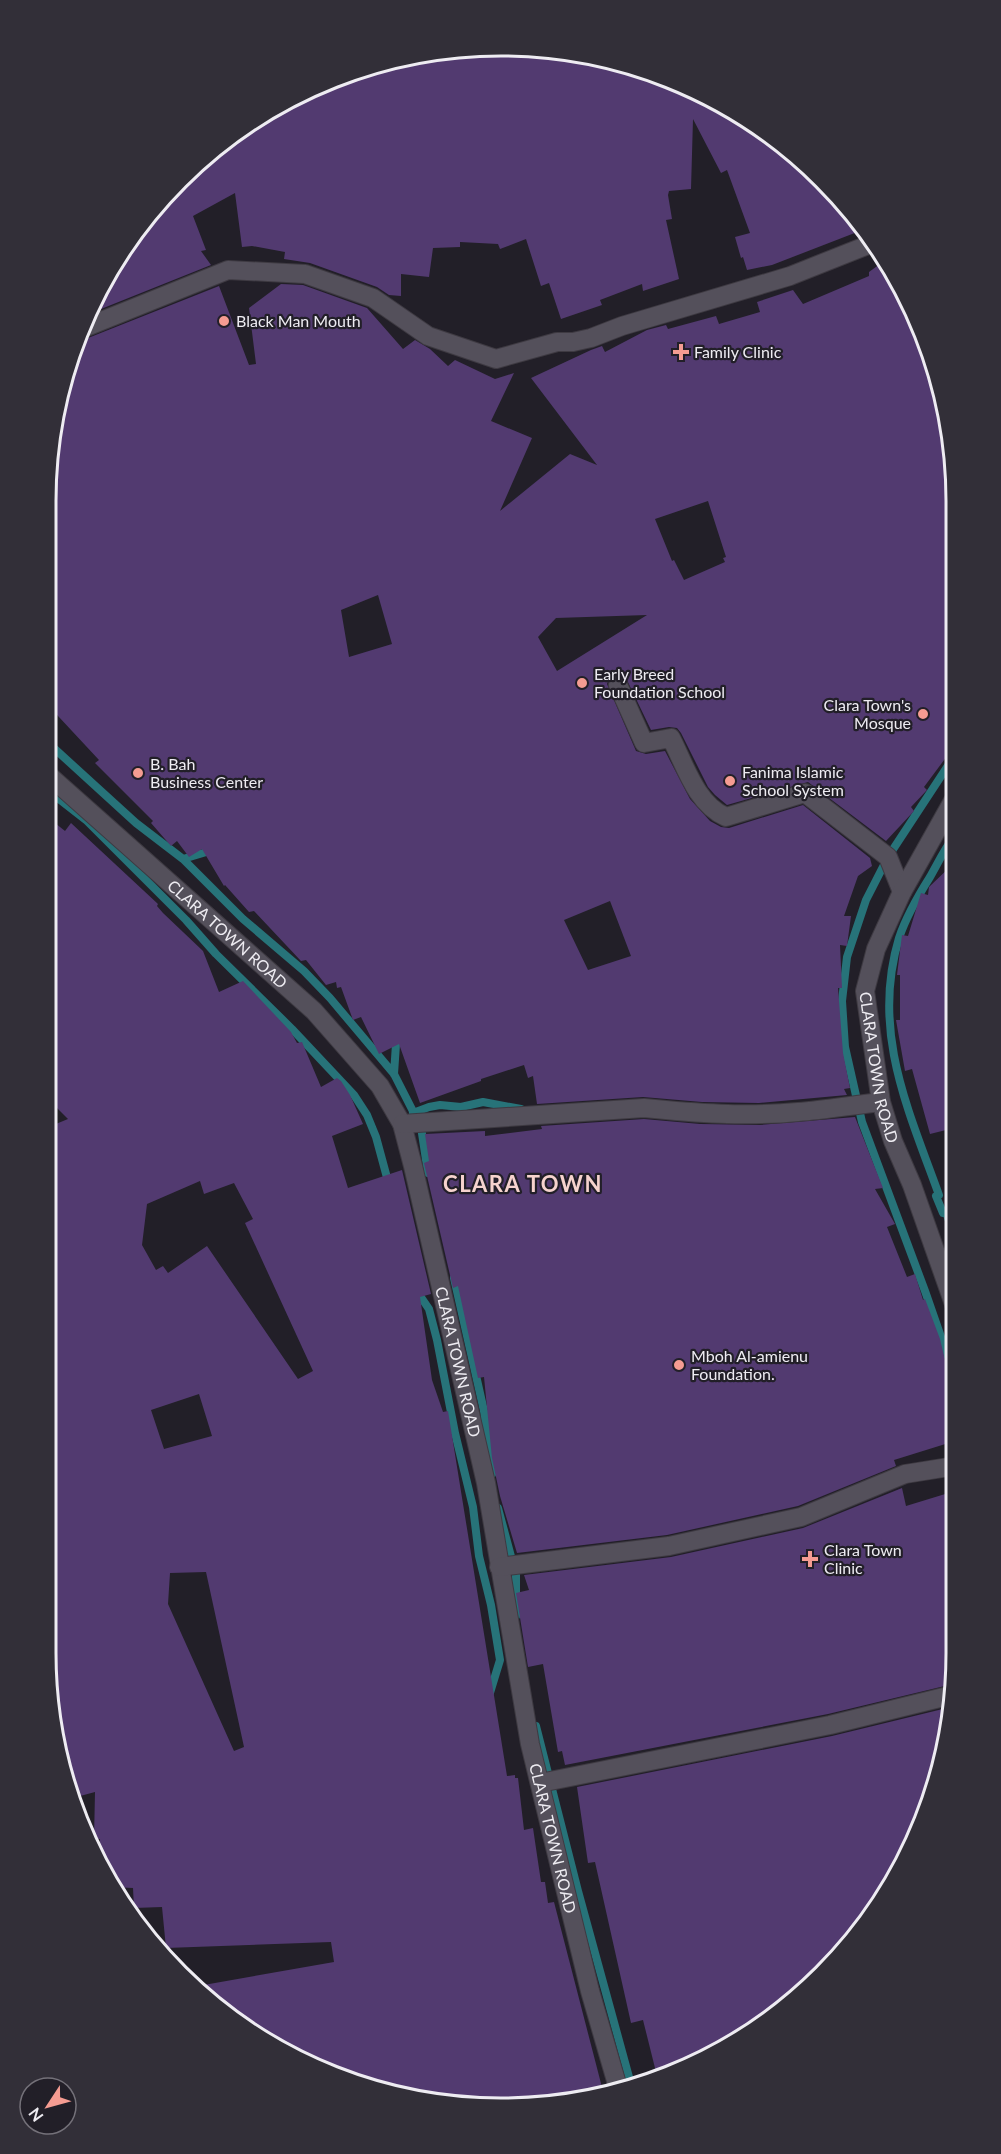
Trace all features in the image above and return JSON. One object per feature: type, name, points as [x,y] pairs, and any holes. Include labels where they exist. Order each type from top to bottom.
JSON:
[{"type":"street","points":[[91,325],[228,270],[305,274],[373,298],[428,336],[496,359],[557,342],[573,342],[591,338],[622,326],[790,276],[866,246]]},
{"type":"street","points":[[618,684],[644,743],[671,738],[702,799],[718,813],[726,816],[805,794],[888,857],[903,892]]},
{"type":"street","name":"CLARA TOWN ROAD","points":[[56,782],[314,1011],[380,1086],[402,1124],[486,1483],[530,1744],[590,1991],[617,2083]]},
{"type":"street","name":"CLARA TOWN ROAD","points":[[946,814],[903,892],[876,949],[866,991],[881,1102],[893,1141],[912,1185],[946,1281]]},
{"type":"street","points":[[402,1124],[644,1108],[677,1112],[749,1114],[796,1112],[881,1102]]},
{"type":"street","points":[[499,1567],[669,1545],[801,1517],[905,1474],[946,1467]]},
{"type":"street","points":[[540,1783],[830,1725],[944,1697]]},
{"type":"building","points":[[471,56],[530,56],[559,59],[616,71],[671,89],[723,115],[771,147],[815,186],[856,233],[772,265],[747,270],[735,237],[750,233],[727,170],[721,173],[693,119],[691,189],[669,191],[668,195],[672,219],[666,220],[679,279],[643,291],[642,284],[600,300],[602,305],[561,319],[549,283],[541,286],[526,239],[500,249],[498,244],[460,242],[460,247],[433,248],[429,277],[401,274],[401,296],[389,295],[377,287],[310,263],[284,259],[285,252],[252,246],[242,247],[235,193],[193,216],[206,250],[201,251],[211,265],[98,310],[130,253],[166,207],[207,166],[253,130],[304,101],[357,79],[414,64]]},
{"type":"building","points":[[878,265],[912,330],[922,357],[937,414],[945,471],[946,757],[924,787],[927,790],[911,807],[914,811],[886,841],[808,782],[727,805],[708,787],[677,728],[651,730],[625,676],[614,675],[609,678],[607,684],[636,751],[646,754],[665,751],[690,799],[710,821],[721,827],[729,828],[803,805],[870,858],[872,866],[858,876],[844,916],[851,916],[847,946],[840,945],[842,988],[838,988],[843,1053],[850,1088],[844,1089],[847,1095],[759,1103],[702,1102],[643,1097],[537,1104],[533,1076],[528,1078],[524,1065],[420,1103],[399,1044],[379,1054],[361,1017],[353,1020],[341,987],[337,988],[336,982],[326,985],[306,960],[301,961],[254,911],[249,912],[224,886],[202,849],[189,857],[177,841],[171,846],[151,823],[153,821],[95,763],[99,760],[56,714],[56,471],[64,414],[86,339],[219,286],[249,365],[256,364],[249,308],[281,284],[303,285],[367,308],[403,349],[415,340],[430,349],[448,366],[455,360],[495,379],[514,373],[491,421],[532,438],[500,511],[570,454],[597,465],[531,378],[602,346],[605,352],[647,330],[666,325],[668,329],[716,316],[719,324],[760,312],[757,302],[793,290],[803,304],[869,276],[869,272]],"holes":[[[708,501],[726,557],[723,558],[725,562],[684,580],[674,560],[672,561],[655,519]],[[378,595],[392,644],[349,657],[341,610]],[[647,615],[557,671],[538,637],[556,618]],[[610,901],[631,956],[588,970],[564,920]]]},
{"type":"building","points":[[71,823],[158,904],[157,906],[163,913],[203,951],[219,992],[243,981],[291,1032],[297,1043],[302,1042],[321,1087],[337,1078],[341,1081],[363,1124],[332,1136],[348,1188],[402,1170],[431,1294],[420,1297],[432,1380],[443,1412],[448,1411],[507,1776],[515,1775],[515,1778],[518,1778],[524,1830],[533,1828],[541,1882],[545,1882],[548,1903],[554,1902],[602,2086],[530,2098],[471,2098],[414,2090],[357,2075],[330,2065],[253,2024],[204,1985],[334,1962],[331,1942],[167,1948],[162,1907],[135,1908],[133,1888],[122,1887],[115,1876],[100,1847],[100,1839],[96,1839],[94,1835],[95,1792],[79,1796],[64,1740],[56,1683],[56,1124],[68,1119],[56,1107],[56,824],[65,831]],"holes":[[[200,1181],[204,1194],[234,1183],[253,1219],[245,1223],[313,1371],[298,1379],[207,1246],[168,1273],[163,1266],[156,1270],[142,1245],[147,1204]],[[199,1394],[212,1436],[164,1449],[151,1410]],[[206,1572],[244,1747],[234,1751],[168,1604],[170,1573]]]},
{"type":"building","points":[[946,871],[946,1130],[930,1134],[912,1069],[905,1071],[896,1020],[900,1020],[900,975],[897,975],[902,935],[908,936],[921,893],[928,895],[929,887]]},
{"type":"building","points":[[855,1117],[883,1188],[875,1189],[895,1224],[887,1227],[907,1277],[915,1274],[923,1300],[925,1299],[940,1339],[946,1364],[946,1444],[894,1460],[896,1466],[798,1506],[667,1535],[517,1553],[500,1496],[492,1458],[484,1377],[478,1378],[458,1286],[453,1288],[424,1163],[429,1161],[425,1134],[485,1131],[485,1136],[542,1129],[541,1126],[644,1119],[700,1124],[760,1125]]},
{"type":"building","points":[[902,1488],[906,1506],[946,1494],[945,1686],[828,1714],[565,1765],[562,1751],[558,1752],[543,1664],[528,1667],[516,1593],[529,1590],[524,1575],[671,1557],[803,1528]]},
{"type":"building","points":[[942,1709],[930,1769],[912,1824],[886,1876],[854,1924],[815,1968],[771,2007],[723,2039],[656,2071],[643,2020],[631,2023],[595,1862],[588,1863],[577,1787],[832,1736]]},
{"type":"waterway","points":[[56,750],[136,823],[183,859],[243,919],[304,971],[330,998],[394,1074],[421,1127],[428,1173]]},
{"type":"waterway","points":[[946,769],[888,857],[866,900],[847,957],[842,1001],[845,1047],[862,1122],[946,1351]]},
{"type":"waterway","points":[[56,797],[86,820],[186,920],[216,954],[292,1029],[354,1095],[367,1115],[376,1137],[389,1185]]},
{"type":"waterway","points":[[946,849],[909,914],[899,938],[891,972],[889,1005],[891,1038],[905,1100],[939,1195],[936,1196],[943,1213],[946,1212]]},
{"type":"waterway","points":[[183,859],[213,850]]},
{"type":"waterway","points":[[393,1036],[396,1044],[394,1074]]},
{"type":"waterway","points":[[413,1113],[440,1105],[461,1107],[483,1102],[521,1109]]},
{"type":"waterway","points":[[454,1278],[484,1411],[492,1474]]},
{"type":"waterway","points":[[416,1290],[429,1309],[437,1340],[455,1433],[473,1507],[479,1556],[491,1605],[500,1660],[489,1696]]},
{"type":"waterway","points":[[498,1508],[516,1575],[516,1616]]},
{"type":"waterway","points":[[536,1726],[630,2079]]},
{"type":"place","name":"Black Man Mouth","points":[[224,321]]},
{"type":"place","name":"Family Clinic","points":[[681,352]]},
{"type":"place","name":"Early Breed Foundation School","points":[[582,683]]},
{"type":"place","name":"Clara Town's Mosque","points":[[923,714]]},
{"type":"place","name":"B. Bah Business Center","points":[[138,773]]},
{"type":"place","name":"Fanima Islamic School System","points":[[730,781]]},
{"type":"place","name":"Mboh Al-amienu Foundation.","points":[[679,1365]]},
{"type":"place","name":"Clara Town Clinic","points":[[810,1559]]},
{"type":"district","name":"CLARA TOWN","points":[[523,1184]]}]
